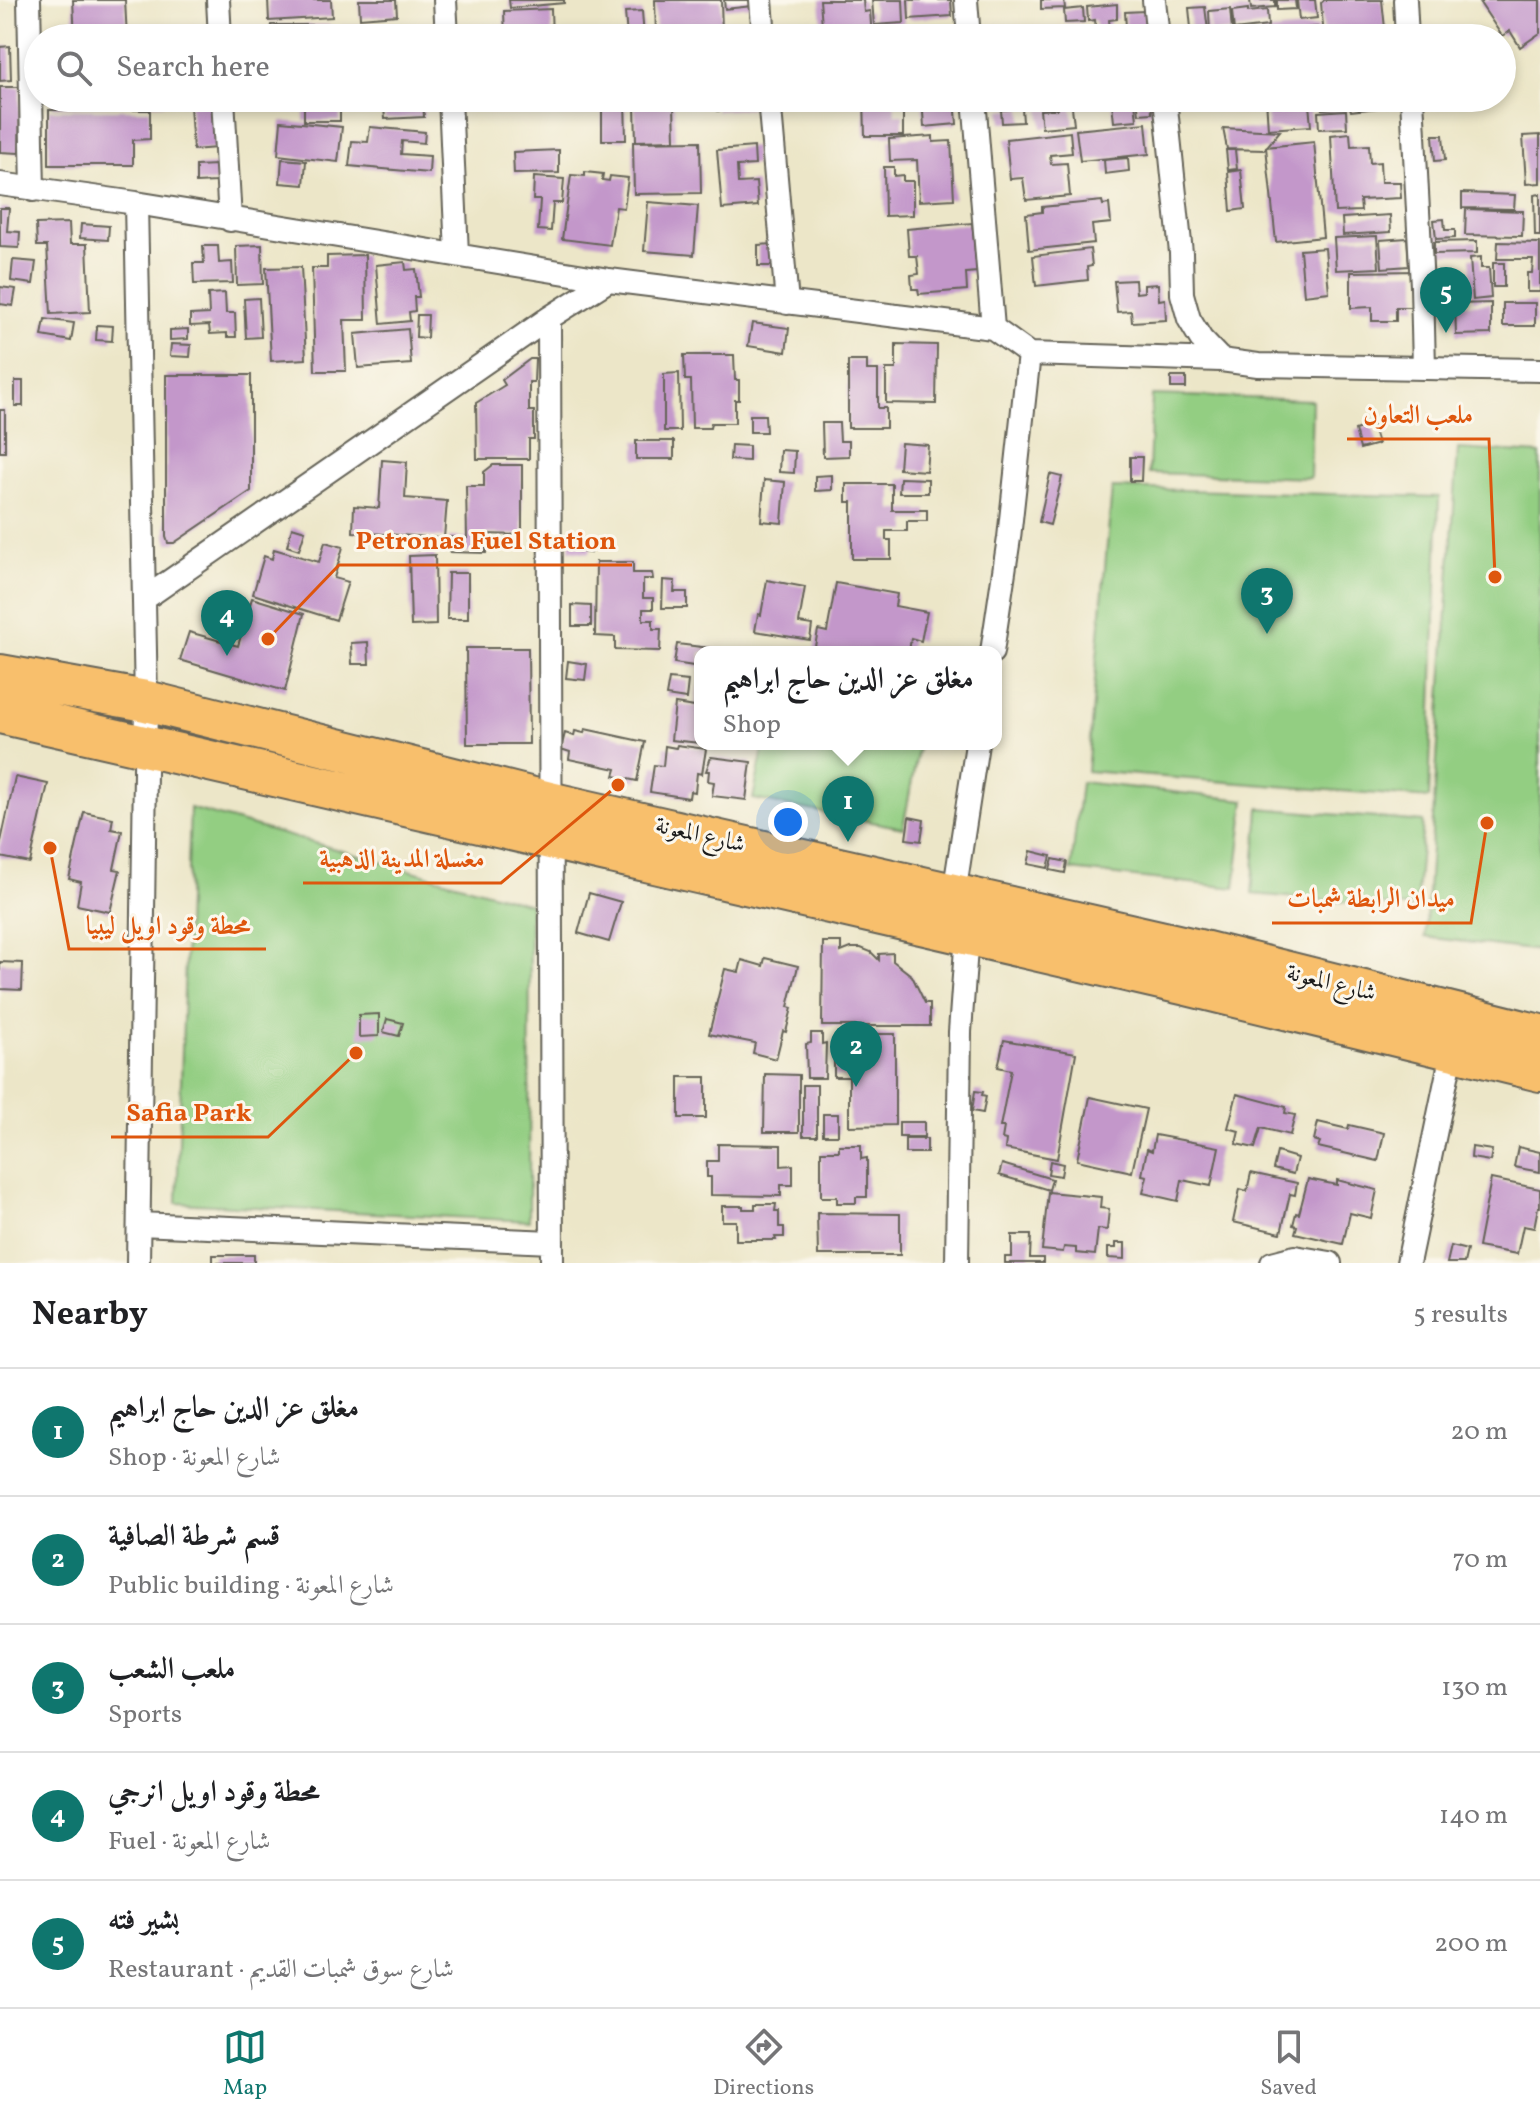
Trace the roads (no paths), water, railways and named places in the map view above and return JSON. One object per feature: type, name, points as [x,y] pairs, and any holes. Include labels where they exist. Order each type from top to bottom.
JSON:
[{"type":"highway","name":"شارع المعونة","points":[[0,675],[146,701],[550,820],[967,934],[1540,1071]]},
{"type":"highway","name":"شارع المعونة","points":[[0,713],[146,748],[954,894],[1199,950],[1540,1035]]},
{"type":"street","points":[[29,0],[30,24]]},
{"type":"street","points":[[218,0],[219,24]]},
{"type":"street","points":[[445,0],[446,24]]},
{"type":"street","points":[[761,0],[763,24]]},
{"type":"street","points":[[966,0],[968,24]]},
{"type":"street","points":[[1154,0],[1157,24]]},
{"type":"street","points":[[1405,0],[1406,24]]},
{"type":"street","points":[[31,112],[33,190]]},
{"type":"street","points":[[224,112],[230,220]]},
{"type":"street","points":[[451,112],[457,254]]},
{"type":"street","points":[[770,112],[787,303]]},
{"type":"street","points":[[975,112],[993,328]]},
{"type":"street","points":[[1166,112],[1181,253],[1182,294],[1189,319],[1201,339],[1221,360]]},
{"type":"street","points":[[1413,112],[1424,368]]},
{"type":"street","points":[[0,184],[136,203],[609,280],[993,328],[1029,354],[1221,360],[1258,365],[1540,370]]},
{"type":"street","points":[[136,203],[146,701],[138,1263]]},
{"type":"street","points":[[144,599],[549,318],[609,280]]},
{"type":"street","points":[[139,1224],[552,1253],[549,318]]},
{"type":"street","points":[[993,646],[1009,538],[1029,354]]},
{"type":"street","points":[[957,1263],[960,1032],[967,934],[954,894],[976,750]]},
{"type":"street","points":[[1408,1263],[1453,1048]]},
{"type":"street","points":[[1272,1263],[1295,1257],[1330,1263]]},
{"type":"place","name":"بشير فته","points":[[1446,333]]},
{"type":"place","name":"ملعب التعاون","points":[[1495,577]]},
{"type":"place","name":"ملعب الشعب","points":[[1267,634]]},
{"type":"place","name":"Petronas Fuel Station","points":[[268,639]]},
{"type":"place","name":"محطة وقود اويل انرجي","points":[[227,656]]},
{"type":"place","name":"مغسلة المدينة الذهبية","points":[[618,785]]},
{"type":"place","name":"ميدان الرابطة شمبات","points":[[1487,823]]},
{"type":"place","name":"مغلق عز الدين حاج ابراهيم","points":[[848,842]]},
{"type":"place","name":"محطة وقود اويل ليبيا","points":[[50,848]]},
{"type":"place","name":"Safia Park","points":[[356,1053]]},
{"type":"place","name":"قسم شرطة الصافية","points":[[856,1087]]}]
